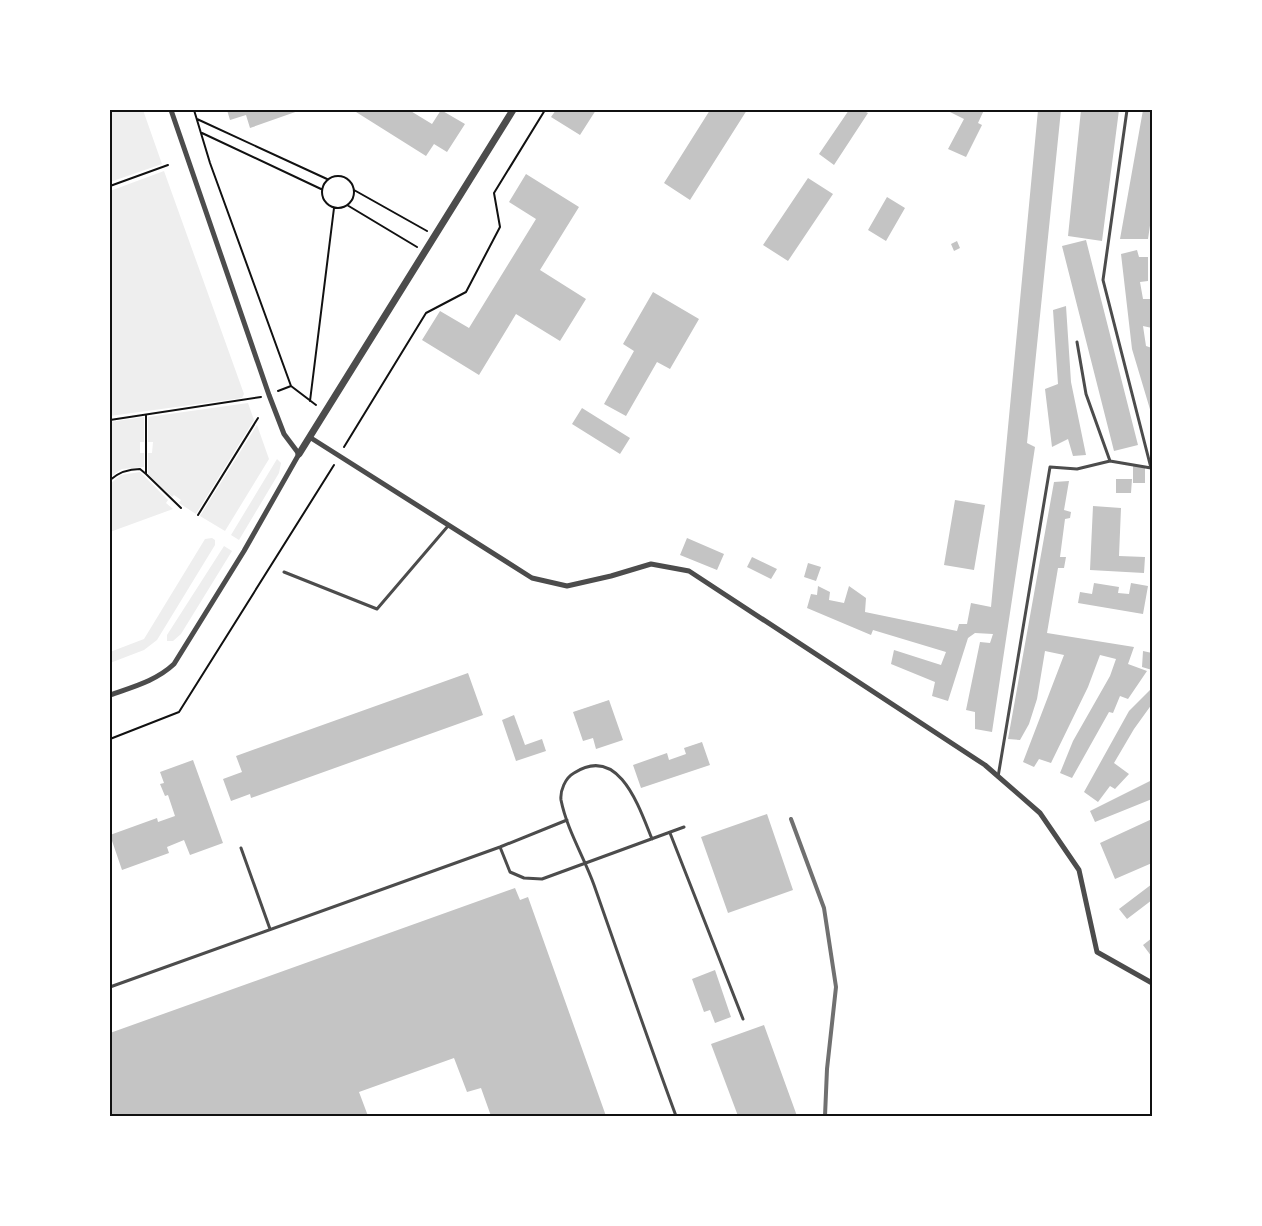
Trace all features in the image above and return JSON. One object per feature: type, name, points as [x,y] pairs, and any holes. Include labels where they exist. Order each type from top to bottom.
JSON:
[{"type":"street","points":[[171,110],[269,395],[284,434],[299,454]]},
{"type":"street","points":[[110,695],[148,681],[174,664],[244,551],[299,454],[513,110]]},
{"type":"street","points":[[311,438],[532,578],[567,586],[651,564],[689,571],[985,765],[1040,813],[1079,870],[1097,952],[1152,983]]},
{"type":"lane","points":[[998,777],[1050,467],[1077,469],[1110,461],[1152,468],[1103,280],[1127,110]]},
{"type":"lane","points":[[1077,342],[1086,394],[1110,461]]},
{"type":"lane","points":[[284,572],[377,609],[448,526]]},
{"type":"lane","points":[[652,839],[636,798],[628,787],[606,767],[596,764],[583,767],[569,776],[564,784],[561,798],[567,820],[585,863],[676,1116]]},
{"type":"lane","points":[[110,987],[500,847],[567,820]]},
{"type":"lane","points":[[500,847],[510,872],[524,878],[542,879],[684,827]]},
{"type":"lane","points":[[670,833],[743,1019]]},
{"type":"lane","points":[[241,848],[270,929]]},
{"type":"path","points":[[194,110],[210,163],[291,386],[321,409]]},
{"type":"path","points":[[110,739],[180,712],[426,313],[466,292],[500,227],[494,193],[545,110]]},
{"type":"path","points":[[196,119],[327,180]]},
{"type":"path","points":[[200,132],[321,189]]},
{"type":"path","points":[[110,186],[168,165]]},
{"type":"path","points":[[335,176],[344,177],[351,182],[354,190],[352,199],[347,205],[334,208],[327,204],[322,197],[321,189],[327,180],[335,176]]},
{"type":"path","points":[[354,190],[429,232]]},
{"type":"path","points":[[347,205],[419,248]]},
{"type":"path","points":[[310,400],[334,208]]},
{"type":"path","points":[[110,420],[252,400],[291,386]]},
{"type":"path","points":[[146,415],[146,474]]},
{"type":"path","points":[[198,515],[258,418]]},
{"type":"path","points":[[110,480],[128,470],[140,469],[181,508]]},
{"type":"shaded area","points":[[110,110],[143,110],[162,164],[110,182]]},
{"type":"shaded area","points":[[164,171],[244,394],[242,398],[110,416],[110,191]]},
{"type":"shaded area","points":[[248,403],[254,420],[196,514],[179,503],[181,500],[174,495],[172,497],[148,474],[148,453],[152,453],[153,442],[148,442],[148,417]]},
{"type":"shaded area","points":[[144,417],[144,442],[140,442],[140,453],[144,453],[144,467],[122,469],[110,477],[110,422]]},
{"type":"shaded area","points":[[257,425],[269,459],[225,531],[200,516]]},
{"type":"shaded area","points":[[277,459],[281,463],[279,473],[239,540],[231,535]]},
{"type":"shaded area","points":[[140,472],[168,500],[166,503],[173,509],[110,532],[110,484],[121,475]]},
{"type":"shaded area","points":[[205,539],[215,540],[215,545],[157,640],[144,650],[110,663],[110,652],[144,639]]},
{"type":"shaded area","points":[[224,546],[232,551],[181,634],[173,641],[167,641],[167,635]]},
{"type":"building","points":[[227,110],[301,110],[250,128],[246,115],[230,120]]},
{"type":"building","points":[[357,110],[409,110],[432,124],[441,110],[465,124],[447,152],[434,144],[426,156],[356,112]]},
{"type":"building","points":[[556,110],[596,110],[580,135],[551,117]]},
{"type":"building","points":[[710,110],[747,110],[690,200],[664,183]]},
{"type":"building","points":[[849,110],[862,110],[868,113],[834,165],[819,154]]},
{"type":"building","points":[[946,110],[984,110],[978,123],[982,125],[966,157],[948,149],[964,119]]},
{"type":"building","points":[[1038,110],[1061,110],[1027,443],[1035,447],[992,732],[975,729],[975,712],[966,710],[980,642],[990,643],[993,634],[975,633],[968,638],[948,701],[932,696],[935,682],[891,664],[894,650],[941,665],[946,652],[873,630],[871,635],[807,608],[811,594],[817,595],[818,586],[830,592],[829,600],[844,603],[849,586],[866,598],[865,612],[957,631],[959,624],[967,624],[971,603],[991,607]]},
{"type":"building","points":[[1081,110],[1119,110],[1102,241],[1068,236]]},
{"type":"building","points":[[1143,110],[1152,110],[1152,212],[1148,239],[1120,239]]},
{"type":"building","points":[[526,174],[579,207],[540,270],[586,299],[560,341],[516,314],[479,375],[422,340],[440,311],[469,328],[536,219],[509,202]]},
{"type":"building","points":[[808,178],[833,194],[788,261],[763,245]]},
{"type":"building","points":[[887,197],[905,208],[886,241],[868,230]]},
{"type":"building","points":[[1086,240],[1138,445],[1114,451],[1062,246]]},
{"type":"building","points":[[957,241],[960,248],[954,251],[951,244]]},
{"type":"building","points":[[1137,250],[1139,257],[1148,257],[1148,281],[1140,282],[1143,299],[1152,299],[1152,328],[1143,326],[1146,346],[1152,348],[1152,416],[1132,349],[1121,254]]},
{"type":"building","points":[[653,292],[699,319],[670,369],[657,362],[626,416],[604,404],[634,351],[623,344]]},
{"type":"building","points":[[1066,306],[1071,382],[1086,455],[1073,456],[1068,439],[1052,447],[1045,389],[1058,384],[1053,310]]},
{"type":"building","points":[[582,408],[630,438],[620,454],[572,424]]},
{"type":"building","points":[[1133,466],[1145,466],[1145,483],[1133,483]]},
{"type":"building","points":[[1116,479],[1132,479],[1131,493],[1116,493]]},
{"type":"building","points":[[1069,481],[1064,510],[1071,512],[1070,518],[1065,519],[1060,557],[1066,557],[1064,568],[1058,568],[1047,633],[1134,647],[1128,664],[1147,671],[1128,699],[1120,696],[1113,713],[1109,712],[1072,778],[1060,773],[1073,741],[1110,676],[1116,659],[1100,655],[1088,687],[1051,763],[1039,759],[1034,767],[1023,762],[1064,655],[1045,651],[1037,699],[1029,724],[1020,740],[1008,739],[1054,482]]},
{"type":"building","points":[[955,500],[985,505],[974,570],[944,565]]},
{"type":"building","points":[[1093,506],[1121,508],[1119,556],[1145,557],[1144,573],[1090,570]]},
{"type":"building","points":[[687,538],[724,554],[717,570],[680,555]]},
{"type":"building","points":[[752,557],[777,569],[771,579],[747,567]]},
{"type":"building","points":[[808,563],[821,567],[816,581],[804,577]]},
{"type":"building","points":[[1094,583],[1119,587],[1118,593],[1129,594],[1131,583],[1148,586],[1143,614],[1078,603],[1080,592],[1092,594]]},
{"type":"building","points":[[1143,651],[1152,653],[1152,670],[1142,667]]},
{"type":"building","points":[[468,673],[483,715],[251,798],[250,794],[231,801],[223,779],[242,772],[236,756]]},
{"type":"building","points":[[1152,688],[1152,704],[1114,763],[1129,774],[1115,789],[1110,786],[1098,802],[1084,792],[1129,711]]},
{"type":"building","points":[[609,700],[623,740],[596,749],[593,738],[583,741],[573,712]]},
{"type":"building","points":[[514,715],[525,745],[542,739],[546,751],[516,761],[502,720]]},
{"type":"building","points":[[702,742],[710,765],[641,788],[633,765],[667,753],[669,760],[686,754],[684,748]]},
{"type":"building","points":[[193,760],[223,843],[190,855],[184,840],[167,847],[169,853],[122,870],[110,835],[157,818],[158,822],[175,816],[168,795],[165,796],[160,784],[164,783],[160,772]]},
{"type":"building","points":[[1152,780],[1152,799],[1095,822],[1090,811]]},
{"type":"building","points":[[767,814],[793,890],[728,913],[701,837]]},
{"type":"building","points":[[1152,819],[1152,863],[1115,879],[1100,843]]},
{"type":"building","points":[[1152,884],[1152,900],[1127,919],[1119,909]]},
{"type":"building","points":[[515,888],[520,900],[528,897],[606,1116],[491,1116],[481,1088],[467,1092],[454,1058],[359,1092],[368,1116],[110,1116],[110,1047],[112,1046],[110,1033]]},
{"type":"building","points":[[1152,938],[1152,957],[1143,945]]},
{"type":"building","points":[[715,970],[731,1017],[715,1023],[710,1010],[704,1012],[692,979]]},
{"type":"building","points":[[764,1025],[797,1116],[738,1116],[711,1044]]},
{"type":"railway","points":[[791,819],[824,908],[836,987],[827,1069],[825,1116]]}]
